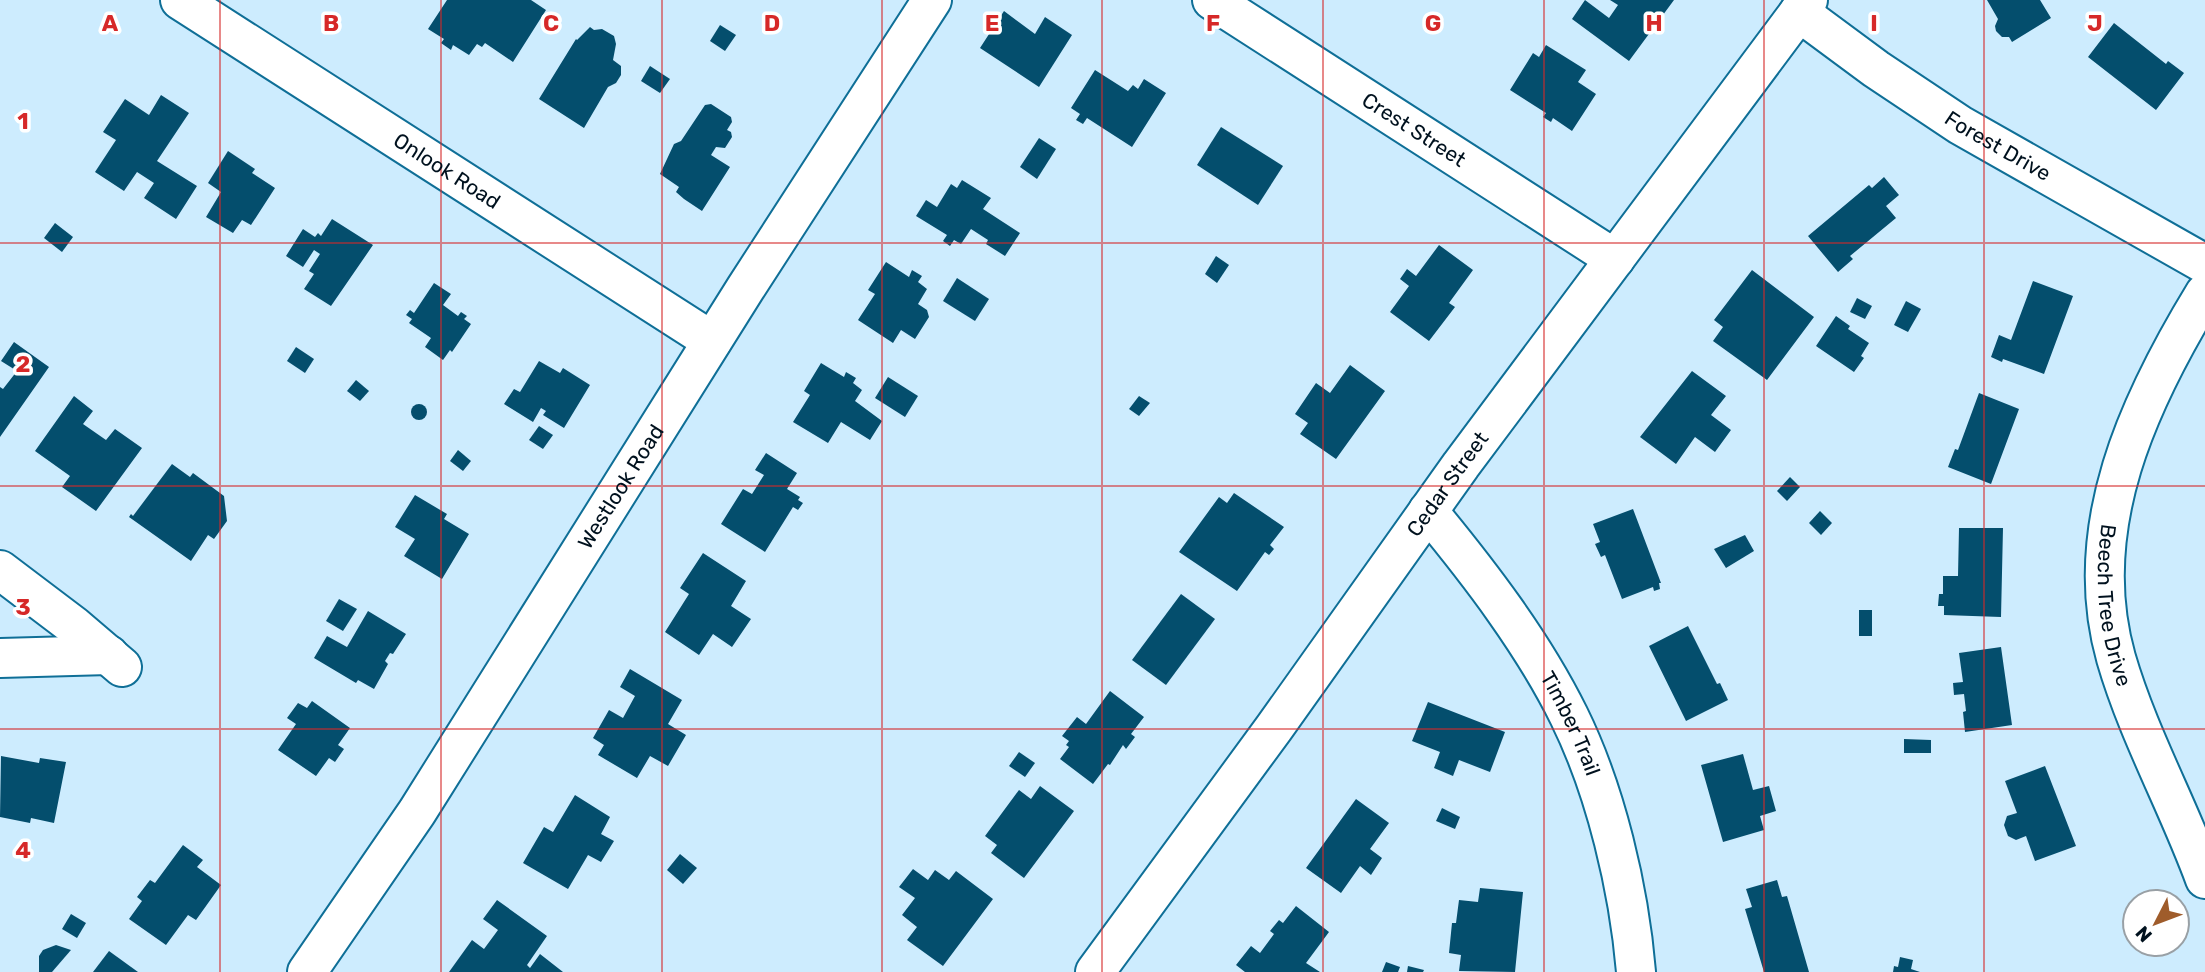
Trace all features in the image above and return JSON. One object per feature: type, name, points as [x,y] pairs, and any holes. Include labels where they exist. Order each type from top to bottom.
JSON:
[{"type":"street","name":"Onlook Road","points":[[180,0],[712,341]]},
{"type":"street","name":"Westlook Road","points":[[307,972],[435,785],[712,341],[932,0]]},
{"type":"street","name":"Crest Street","points":[[1212,0],[1615,259]]},
{"type":"street","name":"Cedar Street","points":[[1095,972],[1428,511],[1804,6]]},
{"type":"street","name":"Forest Drive","points":[[1804,6],[1876,69],[1960,125],[2205,264]]},
{"type":"street","name":"Beech Tree Drive","points":[[2205,293],[2167,358],[2132,433],[2112,505],[2105,583],[2110,631],[2124,682],[2205,879]]},
{"type":"street","name":"Timber Trail","points":[[1428,511],[1498,603],[1551,683],[1573,726],[1594,776],[1614,845],[1636,972]]},
{"type":"street","points":[[0,570],[115,661],[0,658]]},
{"type":"building","points":[[447,0],[531,0],[546,10],[513,62],[485,43],[482,47],[477,44],[469,55],[453,45],[451,50],[441,43],[444,39],[428,29]]},
{"type":"building","points":[[1585,0],[1609,18],[1618,5],[1610,0],[1674,0],[1629,61],[1572,19]]},
{"type":"building","points":[[1987,0],[2040,0],[2051,18],[2012,42],[2009,37],[2002,37],[1996,31],[1998,19]]},
{"type":"building","points":[[1004,11],[1035,34],[1045,17],[1072,35],[1039,87],[980,48]]},
{"type":"building","points":[[2114,23],[2166,64],[2168,61],[2184,73],[2156,110],[2088,57]]},
{"type":"building","points":[[720,25],[736,35],[725,51],[710,41]]},
{"type":"building","points":[[590,27],[594,30],[602,29],[614,36],[616,44],[613,60],[621,66],[621,75],[616,83],[608,87],[584,128],[539,99],[576,39]]},
{"type":"building","points":[[1546,45],[1586,70],[1578,82],[1596,94],[1572,131],[1553,118],[1551,122],[1543,117],[1546,113],[1510,90],[1533,53],[1539,57]]},
{"type":"building","points":[[650,66],[670,79],[660,93],[641,81]]},
{"type":"building","points":[[1095,70],[1128,91],[1133,85],[1138,89],[1144,79],[1166,93],[1132,147],[1087,118],[1083,124],[1076,120],[1080,114],[1071,108]]},
{"type":"building","points":[[161,95],[189,113],[157,161],[197,186],[176,219],[144,198],[154,183],[137,172],[124,191],[95,172],[116,140],[103,132],[125,99],[149,115]]},
{"type":"building","points":[[711,104],[731,117],[732,122],[727,130],[732,137],[725,148],[716,147],[711,155],[730,167],[702,211],[676,192],[679,187],[660,174],[674,144],[681,141],[705,105]]},
{"type":"building","points":[[1221,127],[1283,166],[1258,205],[1197,165]]},
{"type":"building","points":[[1039,138],[1056,149],[1037,179],[1020,167]]},
{"type":"building","points":[[228,151],[255,169],[252,173],[275,188],[251,225],[242,220],[233,233],[206,217],[221,192],[208,183]]},
{"type":"building","points":[[1884,177],[1899,195],[1886,206],[1896,218],[1850,256],[1853,259],[1838,272],[1808,236],[1869,185],[1872,188]]},
{"type":"building","points":[[962,180],[991,198],[983,209],[1020,233],[1005,256],[986,244],[988,240],[971,229],[961,244],[954,240],[950,246],[943,241],[947,235],[916,216],[926,200],[937,207],[951,184],[957,188]]},
{"type":"building","points":[[332,219],[373,245],[331,306],[304,289],[314,274],[309,271],[320,254],[314,250],[303,267],[286,256],[303,229],[315,237],[318,233],[321,236]]},
{"type":"building","points":[[55,223],[73,237],[62,252],[44,238]]},
{"type":"building","points":[[1439,245],[1473,270],[1449,303],[1455,307],[1429,341],[1390,312],[1409,286],[1400,279],[1407,269],[1416,276]]},
{"type":"building","points":[[1216,256],[1229,265],[1217,283],[1205,274]]},
{"type":"building","points":[[886,262],[909,277],[912,270],[922,276],[918,282],[927,289],[918,304],[927,310],[929,317],[915,339],[901,330],[893,343],[858,320],[875,294],[868,290]]},
{"type":"building","points":[[1752,270],[1814,317],[1767,380],[1713,341],[1723,327],[1714,320]]},
{"type":"building","points":[[957,278],[989,299],[975,321],[943,301]]},
{"type":"building","points":[[2033,281],[2073,296],[2044,374],[1991,357],[1999,335],[2011,340]]},
{"type":"building","points":[[434,283],[451,294],[443,305],[458,316],[461,312],[467,316],[464,319],[471,324],[452,352],[450,350],[443,360],[425,347],[431,338],[409,323],[412,319],[406,315],[410,310],[414,313]]},
{"type":"building","points":[[1857,298],[1872,306],[1865,319],[1850,312]]},
{"type":"building","points":[[1906,301],[1921,309],[1908,332],[1894,325]]},
{"type":"building","points":[[1836,316],[1850,326],[1848,329],[1869,343],[1861,356],[1864,358],[1854,372],[1816,346]]},
{"type":"building","points":[[14,342],[49,367],[0,437],[0,387],[3,389],[17,371],[1,361]]},
{"type":"building","points":[[296,347],[314,359],[305,373],[287,361]]},
{"type":"building","points":[[539,361],[560,373],[563,368],[590,385],[564,428],[543,415],[546,411],[541,408],[533,422],[504,404],[514,389],[520,392]]},
{"type":"building","points":[[821,363],[844,377],[846,372],[856,378],[853,383],[862,390],[855,401],[882,421],[870,440],[841,422],[828,443],[793,422],[810,395],[804,391]]},
{"type":"building","points":[[1350,365],[1385,391],[1336,459],[1300,434],[1308,423],[1295,414],[1316,383],[1330,393]]},
{"type":"building","points":[[1692,371],[1726,396],[1711,415],[1731,430],[1715,452],[1695,437],[1676,464],[1640,437]]},
{"type":"building","points":[[888,377],[918,396],[905,417],[875,398]]},
{"type":"building","points":[[356,380],[369,391],[360,401],[347,391]]},
{"type":"building","points":[[1979,393],[2019,409],[1991,484],[1948,467],[1955,449],[1958,450]]},
{"type":"building","points":[[74,396],[93,411],[83,424],[106,440],[115,429],[142,448],[96,511],[62,487],[70,476],[35,451]]},
{"type":"building","points":[[1139,396],[1150,403],[1139,416],[1129,409]]},
{"type":"building","points":[[416,404],[422,404],[427,412],[425,418],[416,420],[411,415],[411,409]]},
{"type":"building","points":[[539,426],[553,435],[543,449],[529,440]]},
{"type":"building","points":[[458,450],[471,461],[463,471],[450,461]]},
{"type":"building","points":[[766,453],[797,473],[787,489],[800,497],[798,500],[803,503],[798,510],[793,507],[765,552],[721,524],[743,489],[752,494],[764,475],[755,470]]},
{"type":"building","points":[[172,464],[190,477],[193,473],[224,496],[227,521],[214,539],[208,535],[191,561],[129,517],[131,514],[133,516]]},
{"type":"building","points":[[1790,477],[1800,487],[1787,501],[1777,491]]},
{"type":"building","points":[[1234,493],[1284,527],[1270,545],[1274,549],[1269,555],[1265,552],[1237,591],[1179,552],[1219,497],[1227,503]]},
{"type":"building","points":[[415,495],[447,514],[444,519],[469,534],[442,579],[404,556],[415,539],[395,527]]},
{"type":"building","points":[[1633,509],[1661,583],[1660,589],[1654,591],[1653,587],[1622,599],[1605,555],[1601,557],[1595,544],[1600,542],[1593,524]]},
{"type":"building","points":[[1820,511],[1832,523],[1821,535],[1809,523]]},
{"type":"building","points":[[1959,528],[2003,528],[2001,617],[1944,615],[1944,606],[1938,606],[1939,594],[1943,594],[1943,576],[1958,576]]},
{"type":"building","points":[[1745,535],[1754,551],[1726,568],[1714,549]]},
{"type":"building","points":[[703,553],[746,581],[731,606],[751,619],[732,647],[713,634],[699,655],[665,632],[689,594],[680,588]]},
{"type":"building","points":[[1181,594],[1215,619],[1166,685],[1132,660]]},
{"type":"building","points":[[339,599],[357,609],[343,631],[326,621]]},
{"type":"building","points":[[1859,610],[1872,610],[1872,636],[1859,636]]},
{"type":"building","points":[[368,611],[406,634],[385,661],[388,664],[374,689],[358,680],[356,683],[314,658],[327,636],[347,647]]},
{"type":"building","points":[[1688,626],[1728,700],[1686,721],[1649,646]]},
{"type":"building","points":[[2001,647],[2012,725],[1965,732],[1964,694],[1954,695],[1953,683],[1963,682],[1959,653]]},
{"type":"building","points":[[630,669],[682,700],[668,724],[686,735],[668,766],[650,756],[637,778],[598,755],[604,745],[593,738],[609,710],[623,718],[635,696],[620,687]]},
{"type":"building","points":[[1110,691],[1144,717],[1131,734],[1135,737],[1126,749],[1123,745],[1093,784],[1060,759],[1069,747],[1066,745],[1069,741],[1062,736],[1077,717],[1086,724]]},
{"type":"building","points":[[312,701],[350,728],[338,745],[344,749],[335,762],[329,758],[316,776],[278,750],[296,724],[287,718],[298,703],[307,708]]},
{"type":"building","points":[[1428,702],[1505,732],[1490,772],[1459,760],[1453,776],[1434,768],[1440,752],[1412,741]]},
{"type":"building","points":[[1904,739],[1931,740],[1931,753],[1904,753]]},
{"type":"building","points":[[1019,752],[1035,763],[1025,777],[1009,766]]},
{"type":"building","points":[[1743,754],[1753,790],[1769,786],[1776,811],[1760,816],[1764,830],[1723,842],[1701,765]]},
{"type":"building","points":[[1,756],[39,763],[40,758],[66,762],[54,823],[31,818],[30,823],[0,817]]},
{"type":"building","points":[[2045,766],[2076,846],[2035,861],[2026,836],[2016,840],[2008,836],[2004,825],[2007,816],[2017,813],[2005,781]]},
{"type":"building","points":[[1040,786],[1074,811],[1024,878],[991,853],[997,845],[985,836],[1019,790],[1031,799]]},
{"type":"building","points":[[575,795],[610,817],[601,834],[614,841],[601,862],[588,855],[568,889],[523,863],[544,827],[553,832]]},
{"type":"building","points":[[1356,799],[1389,823],[1370,849],[1382,858],[1371,875],[1360,866],[1341,893],[1306,868]]},
{"type":"building","points":[[1442,808],[1460,817],[1455,829],[1436,821]]},
{"type":"building","points":[[183,845],[203,860],[197,867],[221,885],[196,920],[188,915],[166,945],[129,919],[142,901],[137,897],[150,880],[155,883]]},
{"type":"building","points":[[680,854],[697,868],[683,884],[667,870]]},
{"type":"building","points":[[913,869],[928,880],[935,870],[949,880],[956,871],[993,899],[943,966],[907,940],[917,927],[902,915],[915,898],[899,887]]},
{"type":"building","points":[[1777,880],[1782,897],[1787,896],[1809,972],[1764,972],[1745,909],[1752,907],[1746,889]]},
{"type":"building","points":[[1480,888],[1523,892],[1515,972],[1459,971],[1461,955],[1449,953],[1452,923],[1456,923],[1459,900],[1478,902]]},
{"type":"building","points":[[497,900],[547,936],[527,965],[530,968],[540,954],[563,972],[449,972],[472,940],[484,949],[498,930],[483,919]]},
{"type":"building","points":[[1296,906],[1329,932],[1306,963],[1320,972],[1245,972],[1236,965],[1251,946],[1260,953],[1274,934],[1270,931],[1279,920],[1283,923]]},
{"type":"building","points":[[71,914],[86,923],[77,938],[62,929]]},
{"type":"building","points":[[56,945],[71,950],[52,972],[39,972],[39,956],[43,950]]},
{"type":"building","points":[[109,951],[138,972],[93,972]]},
{"type":"building","points":[[1900,957],[1913,960],[1911,969],[1920,972],[1893,972],[1894,966],[1898,967]]},
{"type":"building","points":[[1386,962],[1400,967],[1398,972],[1382,972]]},
{"type":"building","points":[[1408,966],[1424,970],[1407,972]]}]
